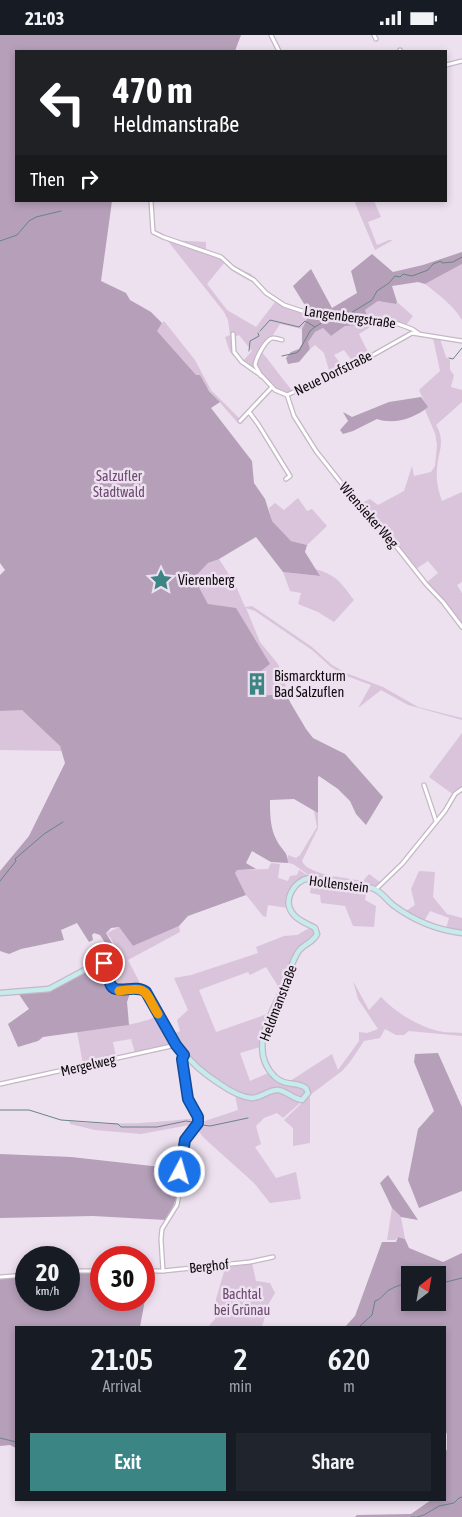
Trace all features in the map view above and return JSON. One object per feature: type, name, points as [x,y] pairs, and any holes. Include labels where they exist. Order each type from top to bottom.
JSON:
[{"type":"main road","name":"Hollenstein","points":[[292,914],[289,904],[292,890],[303,879],[314,878],[376,889],[395,906],[426,924],[462,933]]},
{"type":"main road","name":"Heldmanstraße","points":[[0,993],[49,989],[90,967],[104,963],[110,967],[109,982],[114,988],[119,991],[136,988],[146,992],[176,1045],[204,1073],[243,1097],[254,1098],[273,1090],[279,1090],[302,1100],[308,1093],[306,1088],[302,1085],[290,1085],[280,1081],[269,1071],[265,1063],[261,1044],[265,1029],[297,954],[301,947],[313,940],[317,934],[315,928],[292,914]]},
{"type":"street","points":[[271,35],[278,50]]},
{"type":"street","points":[[447,65],[462,61]]},
{"type":"street","name":"Langenbergstraße","points":[[152,202],[152,232],[221,257],[233,268],[254,280],[266,293],[284,305],[305,312],[331,317],[370,322],[394,322],[418,333]]},
{"type":"street","name":"Neue Dorfstraße","points":[[233,333],[234,348],[243,364],[262,376],[279,393],[287,395],[373,355],[412,333],[418,333]]},
{"type":"street","points":[[418,333],[462,341]]},
{"type":"street","points":[[262,376],[256,365],[258,356],[270,339],[282,339]]},
{"type":"street","points":[[240,421],[272,387]]},
{"type":"street","name":"Wiensieker Weg","points":[[287,395],[294,417],[316,451],[364,512],[377,522],[462,627]]},
{"type":"street","points":[[249,412],[290,476],[286,479]]},
{"type":"street","points":[[424,785],[436,821]]},
{"type":"street","points":[[376,889],[402,863],[455,794],[462,789]]},
{"type":"street","name":"Mergelweg","points":[[0,1084],[176,1045]]},
{"type":"street","points":[[164,1271],[162,1229],[177,1205],[185,1140],[198,1123],[198,1117],[188,1099],[182,1059],[184,1055]]},
{"type":"street","name":"Berghof","points":[[155,1271],[250,1262],[273,1257]]},
{"type":"street","points":[[0,1277],[15,1276]]},
{"type":"green space","name":"Salzufler Stadtwald","points":[[0,35],[241,35],[235,50],[15,50],[15,202],[112,202],[101,281],[126,293],[130,300],[151,312],[162,323],[157,331],[196,375],[200,375],[209,391],[220,402],[211,408],[252,461],[254,483],[265,499],[272,521],[291,541],[307,545],[305,552],[320,576],[283,572],[256,537],[219,559],[208,563],[194,578],[208,604],[236,608],[270,664],[252,678],[251,686],[257,696],[287,694],[313,738],[345,754],[383,797],[366,825],[356,814],[350,801],[338,789],[319,776],[318,813],[294,799],[270,800],[270,815],[274,834],[286,853],[288,863],[271,862],[252,851],[246,863],[256,869],[237,870],[235,873],[246,895],[188,916],[179,926],[133,946],[119,927],[111,928],[106,933],[117,952],[114,954],[100,935],[94,933],[92,935],[93,940],[89,942],[77,923],[61,930],[64,940],[21,949],[9,954],[0,951],[0,871],[29,836],[65,763],[60,746],[22,710],[0,711],[0,575],[5,570],[0,563]]},
{"type":"green space","points":[[374,202],[381,217],[368,222],[377,245],[393,240],[375,250],[355,203]]},
{"type":"green space","points":[[167,240],[206,242],[206,250],[215,253],[235,267],[251,274],[280,302],[310,312],[302,329],[280,324],[262,352],[293,392],[287,395],[275,389],[242,362],[252,351],[239,335],[234,337],[233,352],[240,363],[230,352],[225,337],[230,335],[228,320],[224,312]],"holes":[[[225,262],[249,277],[275,302],[256,327],[227,310],[207,284]]]},
{"type":"green space","points":[[462,252],[462,264],[425,284],[418,282],[392,286],[396,304],[378,301],[365,310],[369,321],[363,325],[345,326],[331,336],[323,328],[315,332],[308,342],[310,349],[299,362],[288,364],[286,358],[291,352],[299,349],[302,344],[302,329],[310,313],[304,311],[306,307],[293,286],[311,269],[332,308],[357,293],[351,271],[372,254],[393,272],[423,265]]},
{"type":"green space","points":[[462,264],[462,320],[450,305],[425,284]]},
{"type":"green space","points":[[378,301],[396,304],[397,302],[413,316],[406,325],[394,321],[369,321],[365,310]]},
{"type":"green space","points":[[164,321],[195,360],[211,390],[240,419],[269,387],[272,389],[238,423],[156,330]]},
{"type":"green space","points":[[367,322],[377,323],[359,334],[369,354],[353,362],[344,350],[334,355],[343,367],[330,374],[324,353],[315,345],[310,349],[307,342],[315,332],[323,328],[331,336],[345,326],[363,325]]},
{"type":"green space","points":[[433,338],[440,339],[446,357],[450,360],[450,370],[454,375],[451,387],[462,390],[462,402],[436,425],[441,437],[437,478],[442,501],[462,492],[462,582],[457,585],[462,593],[462,626],[426,583],[438,573],[428,561],[416,569],[378,522],[359,504],[370,499],[378,505],[404,491],[412,466],[414,476],[431,472],[435,466],[437,445],[435,433],[425,410],[427,407],[419,390],[440,371]]},
{"type":"green space","points":[[421,397],[428,407],[411,417],[397,421],[377,419],[343,434],[340,430],[348,421],[343,412],[352,417],[389,402]]},
{"type":"green space","points":[[298,498],[307,511],[312,509],[327,526],[307,545],[291,541],[271,520],[269,508],[275,503],[284,510]]},
{"type":"green space","points":[[219,559],[235,584],[245,607],[252,606],[312,647],[332,665],[346,673],[383,687],[418,707],[462,718],[462,720],[408,705],[381,690],[358,708],[371,685],[344,675],[331,667],[312,650],[255,611],[246,608],[260,642],[278,664],[287,689],[287,694],[257,697],[251,686],[252,678],[270,664],[208,604],[194,578],[208,563]]},
{"type":"green space","points":[[315,569],[329,574],[338,580],[354,600],[334,622],[318,612],[298,604],[301,593],[290,591],[283,572],[319,576]]},
{"type":"green space","points":[[22,709],[60,746],[62,751],[0,750],[0,711]]},
{"type":"green space","points":[[462,733],[462,790],[454,795],[429,777]]},
{"type":"green space","points":[[314,811],[318,813],[318,828],[302,861],[305,866],[320,873],[363,881],[369,874],[380,882],[375,887],[310,876],[293,864],[288,863],[288,855],[296,858],[300,855],[317,827]]},
{"type":"green space","points":[[271,863],[280,864],[278,878],[288,881],[290,876],[297,875],[299,870],[307,875],[307,877],[292,889],[288,908],[268,905],[266,917],[263,916],[246,895],[235,873],[236,870],[268,869]]},
{"type":"green space","points":[[419,871],[435,872],[433,897],[447,914],[462,918],[462,931],[446,929],[449,918],[430,911],[424,921],[406,911],[415,905],[411,889]]},
{"type":"green space","points":[[312,880],[367,888],[365,900],[376,906],[374,927],[353,926],[345,906],[321,903],[320,895],[310,893]]},
{"type":"green space","points":[[179,926],[180,932],[128,960],[142,987],[117,989],[114,986],[111,966],[123,957],[107,933],[119,927],[133,946]]},
{"type":"green space","points":[[311,927],[315,936],[300,947],[281,991],[266,967],[250,975],[248,972],[199,990],[216,1032],[270,1013],[263,1030],[260,1047],[240,1053],[250,1081],[268,1073],[281,1083],[302,1087],[306,1093],[301,1098],[284,1090],[254,1097],[243,1095],[230,1089],[194,1064],[172,1035],[180,1031],[177,1020],[188,1010],[174,978],[191,975],[258,953],[256,947],[284,936],[297,935]]},
{"type":"green space","points":[[104,964],[109,968],[110,986],[131,990],[127,1002],[129,1025],[43,1037],[38,1041],[18,1047],[8,1024],[29,1009],[18,993],[49,989],[91,967]]},
{"type":"green space","points":[[353,981],[369,1010],[381,997],[400,1013],[423,1026],[441,1032],[462,1033],[462,1036],[409,1031],[404,1035],[396,1035],[385,1029],[380,1038],[364,1041],[342,1071],[310,1095],[307,1087],[287,1083],[332,1054],[338,1070],[359,1041],[359,1032],[367,1033],[378,1029],[358,999]]},
{"type":"green space","points":[[158,1016],[174,1044],[135,1053],[131,1039],[113,1042],[116,1057],[83,1064],[77,1032],[129,1025]]},
{"type":"green space","points":[[438,1053],[462,1107],[462,1191],[419,1208],[408,1180],[418,1129],[434,1111],[414,1062],[415,1054]]},
{"type":"green space","points":[[273,1091],[279,1091],[298,1101],[299,1104],[283,1118],[277,1113],[264,1118],[256,1126],[261,1144],[255,1147],[276,1178],[296,1172],[301,1199],[270,1203],[254,1183],[204,1138],[196,1128],[199,1123],[238,1110],[235,1095],[255,1099]]},
{"type":"green space","points":[[310,1095],[310,1143],[293,1146],[293,1128],[284,1120]]},
{"type":"green space","points":[[196,1118],[195,1124],[141,1134],[95,1130],[70,1124],[69,1121],[133,1123]]},
{"type":"green space","points":[[0,1154],[71,1157],[179,1169],[177,1196],[166,1220],[93,1216],[0,1218]]},
{"type":"green space","points":[[388,1175],[418,1220],[401,1217],[392,1208],[380,1183]]},
{"type":"green space","points":[[392,1208],[401,1217],[405,1239],[398,1237],[395,1240],[387,1240]]},
{"type":"green space","points":[[398,1237],[405,1239],[409,1248],[443,1262],[462,1253],[462,1517],[355,1517],[357,1515],[411,1514],[430,1501],[446,1501],[447,1434],[446,1326],[346,1326],[355,1316],[382,1242],[396,1242]]},
{"type":"green space","name":"Bachtal bei Grünau","points":[[252,1263],[256,1281],[270,1283],[275,1293],[268,1305],[262,1326],[209,1326],[215,1319],[216,1299],[226,1265]]},
{"type":"green space","points":[[80,1273],[90,1273],[90,1311],[143,1311],[140,1326],[15,1326],[15,1448],[10,1445],[0,1446],[0,1278],[15,1277],[15,1311],[80,1311]]},
{"type":"waterway","points":[[0,241],[17,235],[29,221],[36,217],[61,211]]},
{"type":"waterway","points":[[346,316],[372,300],[377,291],[389,283],[395,276],[400,277],[403,274],[412,276],[428,270],[433,264],[441,261],[442,263],[453,262],[462,257]]},
{"type":"waterway","points":[[260,331],[270,320],[299,327],[305,321],[315,327],[326,320],[342,321]]},
{"type":"waterway","points":[[282,356],[299,351],[310,331],[315,327]]},
{"type":"waterway","points":[[249,351],[250,341],[259,336],[258,333]]},
{"type":"waterway","points":[[449,358],[453,359],[462,348]]},
{"type":"waterway","points":[[0,881],[16,861],[15,859],[44,834],[63,822]]},
{"type":"waterway","points":[[0,1110],[29,1110],[61,1120],[118,1124],[121,1127],[157,1127],[186,1121],[192,1122]]},
{"type":"waterway","points":[[202,1125],[210,1126],[248,1118]]},
{"type":"waterway","points":[[446,1282],[462,1278]]},
{"type":"waterway","points":[[360,1326],[372,1315],[375,1301],[389,1290],[401,1285]]},
{"type":"waterway","points":[[0,1438],[15,1442]]},
{"type":"waterway","points":[[417,1517],[439,1506],[454,1503],[462,1497]]},
{"type":"slow traffic","points":[[119,991],[136,988],[142,989],[146,992],[158,1014]]},
{"type":"place","name":"Vierenberg","points":[[161,580]]},
{"type":"place","name":"Bismarckturm Bad Salzuflen","points":[[257,684]]},
{"type":"route","points":[[104,963],[110,967],[109,982],[114,988],[119,991],[136,988],[146,992],[176,1045],[184,1055],[182,1059],[188,1099],[198,1117],[198,1123],[188,1135],[183,1145],[180,1172]]}]
